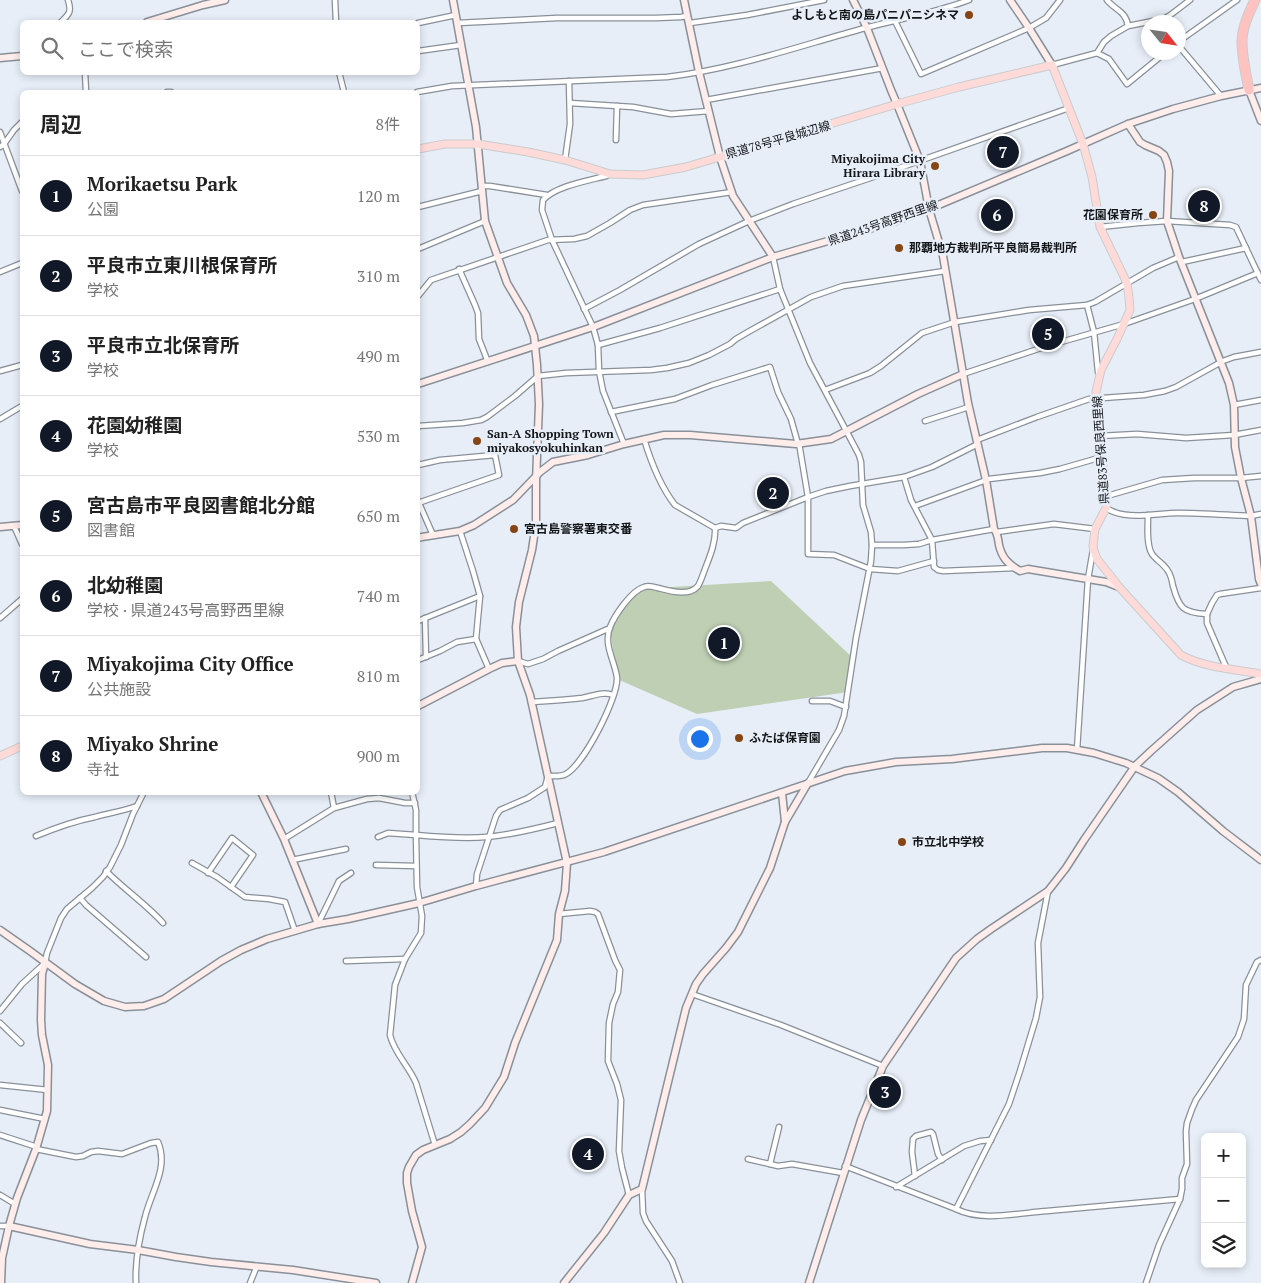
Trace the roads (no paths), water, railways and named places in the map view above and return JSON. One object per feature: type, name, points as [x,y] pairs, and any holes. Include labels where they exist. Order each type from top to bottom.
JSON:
[{"type":"highway","points":[[1249,90],[1242,51],[1242,40],[1248,16],[1255,0]]},
{"type":"main road","name":"県道78号平良城辺線","points":[[420,149],[445,144],[478,144],[565,160],[610,174],[643,175],[686,167],[897,104],[1052,65]]},
{"type":"main road","points":[[1052,65],[1083,144]]},
{"type":"main road","name":"県道83号保良西里線","points":[[1083,144],[1092,177],[1100,227],[1127,283],[1130,310],[1101,370],[1096,392],[1106,496],[1106,508],[1095,529],[1094,546],[1097,558],[1120,588],[1181,655],[1208,665],[1261,674]]},
{"type":"main road","points":[[0,756],[20,747]]},
{"type":"street","points":[[63,20],[71,8],[68,0]]},
{"type":"street","points":[[154,20],[225,0]]},
{"type":"street","points":[[335,0],[336,20]]},
{"type":"street","points":[[412,1283],[422,1246],[412,1211],[407,1173],[409,1167],[416,1155],[456,1136],[470,1124],[485,1108],[504,1077],[515,1043],[557,940],[559,914],[565,891],[567,863],[531,702],[518,661],[516,627],[519,602],[535,538],[536,523],[539,418],[538,376],[534,336],[528,319],[507,283],[486,221],[476,127],[453,0]]},
{"type":"street","points":[[680,1283],[672,1260],[646,1221],[643,1213],[642,1189],[686,1008],[703,974],[738,932],[770,868],[785,822],[839,730],[846,707],[856,638],[870,569],[872,545],[863,505],[859,455],[810,362],[780,289],[773,257],[732,192],[720,157],[684,0]]},
{"type":"street","points":[[690,23],[747,15],[824,0]]},
{"type":"street","points":[[853,0],[867,28],[920,160],[929,209],[943,256],[969,407],[1003,558],[1020,571],[1028,569],[1088,579],[1114,584],[1120,588]]},
{"type":"street","points":[[420,92],[468,85],[667,77],[699,72],[770,56],[968,0]]},
{"type":"street","points":[[1010,0],[1052,65],[1097,52],[1111,36],[1128,26],[1163,19],[1180,9],[1190,0]]},
{"type":"street","points":[[895,21],[921,74],[1029,28],[1046,18],[1060,0]]},
{"type":"street","points":[[1107,0],[1121,11],[1127,20],[1128,26]]},
{"type":"street","points":[[1186,37],[1237,0]]},
{"type":"street","points":[[420,23],[456,15]]},
{"type":"street","points":[[458,23],[557,18],[656,18],[687,16]]},
{"type":"street","points":[[420,51],[461,44]]},
{"type":"street","points":[[1097,52],[1109,59],[1126,84],[1156,60]]},
{"type":"street","points":[[1186,53],[1221,96]]},
{"type":"street","points":[[0,58],[20,56]]},
{"type":"street","points":[[706,100],[883,68]]},
{"type":"street","points":[[85,75],[86,90]]},
{"type":"street","points":[[340,75],[344,90]]},
{"type":"street","points":[[565,160],[570,124],[569,81]]},
{"type":"street","name":"県道243号高野西里線","points":[[420,383],[593,327],[773,257],[893,222],[929,209],[1128,124],[1221,96],[1261,88]]},
{"type":"street","points":[[1249,90],[1261,121]]},
{"type":"street","points":[[570,103],[632,107],[671,114],[709,111]]},
{"type":"street","points":[[616,140],[617,106]]},
{"type":"street","points":[[584,309],[699,244],[749,221],[1069,108]]},
{"type":"street","points":[[2,146],[20,124]]},
{"type":"street","points":[[1128,124],[1140,142],[1159,151],[1164,155],[1167,162],[1169,171],[1167,221],[1180,260],[1229,383],[1234,405],[1235,447],[1251,516],[1261,586],[1217,595],[1207,614],[1208,628],[1226,668]]},
{"type":"street","points":[[0,132],[2,146],[20,186]]},
{"type":"street","points":[[610,174],[564,188],[547,196],[542,200],[542,210],[552,240],[593,327],[598,345],[599,371],[604,391],[624,444]]},
{"type":"street","points":[[420,206],[490,186],[547,196]]},
{"type":"street","points":[[420,294],[431,280],[548,240],[574,239],[587,236],[630,210],[643,205],[732,192]]},
{"type":"street","points":[[420,248],[486,221]]},
{"type":"street","points":[[1100,227],[1167,221],[1230,225],[1236,227],[1240,239],[1261,280]]},
{"type":"street","points":[[825,390],[881,366],[922,333],[955,322],[1095,302],[1153,268],[1180,260],[1246,248]]},
{"type":"street","points":[[0,272],[20,264]]},
{"type":"street","points":[[459,269],[478,313],[480,339],[488,362]]},
{"type":"street","points":[[420,426],[481,420],[515,396],[538,376],[599,371],[651,370],[689,363],[730,344],[811,297],[843,286],[945,271]]},
{"type":"street","points":[[420,538],[460,531],[474,524],[513,500],[536,476],[553,462],[664,435],[690,435],[799,443],[831,439],[918,394],[963,374],[1047,346],[1124,324],[1195,299],[1258,273]]},
{"type":"street","points":[[598,345],[660,328],[780,289]]},
{"type":"street","points":[[1087,304],[1094,332],[1098,382]]},
{"type":"street","points":[[644,439],[655,470],[667,494],[676,505],[715,528],[721,526],[736,528],[743,523],[808,496],[904,477],[932,467],[977,442],[1037,417],[1089,399],[1165,391],[1234,357],[1261,352]]},
{"type":"street","points":[[0,371],[20,366]]},
{"type":"street","points":[[611,412],[675,399],[712,385],[770,368],[799,443],[808,496],[808,554],[834,555],[870,569],[898,571],[934,561]]},
{"type":"street","points":[[1234,405],[1261,400]]},
{"type":"street","points":[[0,418],[20,407]]},
{"type":"street","points":[[925,421],[969,407]]},
{"type":"street","points":[[1099,436],[1137,434],[1186,438],[1234,435],[1261,430]]},
{"type":"street","points":[[420,465],[440,460],[495,455],[499,476],[420,501]]},
{"type":"street","points":[[915,506],[986,480],[1040,473],[1102,457]]},
{"type":"street","points":[[1106,496],[1162,480],[1261,476]]},
{"type":"street","points":[[904,477],[911,500],[932,540],[934,567],[938,570],[1015,568]]},
{"type":"street","points":[[420,507],[433,536]]},
{"type":"street","points":[[1106,508],[1120,515],[1177,513],[1251,516],[1261,514]]},
{"type":"street","points":[[1148,515],[1150,550],[1168,569],[1179,605],[1196,614],[1207,614]]},
{"type":"street","points":[[872,545],[904,546],[932,540],[1054,524],[1095,529]]},
{"type":"street","points":[[0,527],[20,525]]},
{"type":"street","points":[[14,526],[20,540]]},
{"type":"street","points":[[548,776],[566,774],[575,765],[586,751],[605,719],[617,678],[608,648],[610,628],[630,596],[638,589],[646,586],[681,593],[695,589],[699,585],[710,557],[714,544],[715,528]]},
{"type":"street","points":[[460,531],[480,596],[476,639],[489,669]]},
{"type":"street","points":[[1077,750],[1088,579],[1094,546]]},
{"type":"street","points":[[420,619],[480,596]]},
{"type":"street","points":[[0,618],[20,601]]},
{"type":"street","points":[[425,618],[426,657]]},
{"type":"street","points":[[420,705],[502,663],[518,661],[528,664],[610,628]]},
{"type":"street","points":[[420,659],[457,642],[476,639]]},
{"type":"street","points":[[809,1283],[860,1120],[883,1066],[956,958],[991,928],[1048,891],[1066,868],[1135,766],[1198,710],[1234,687],[1261,679]]},
{"type":"street","points":[[531,702],[608,693],[613,695]]},
{"type":"street","points":[[812,701],[830,702],[846,707]]},
{"type":"street","points":[[0,930],[75,984],[104,1001],[125,1007],[144,1006],[164,999],[221,961],[267,939],[318,924],[419,903],[476,886],[567,863],[850,770],[896,762],[952,759],[1055,747],[1102,755],[1135,766],[1158,778],[1178,792],[1261,860]]},
{"type":"street","points":[[476,886],[477,874],[496,816],[500,810],[528,798],[545,787],[548,776]]},
{"type":"street","points":[[782,793],[785,822]]},
{"type":"street","points":[[1,1283],[2,1258],[9,1226],[15,1204],[37,1148],[47,1111],[48,1065],[42,1035],[42,974],[47,953],[61,918],[67,909],[92,888],[113,860],[143,795]]},
{"type":"street","points":[[264,795],[284,839],[318,924]]},
{"type":"street","points":[[332,795],[334,808]]},
{"type":"street","points":[[413,795],[415,803],[416,887],[422,916],[421,933],[405,959],[395,985],[390,1035],[394,1049],[412,1073],[435,1145]]},
{"type":"street","points":[[284,839],[334,808],[367,799],[379,798],[415,803]]},
{"type":"street","points":[[36,836],[94,817],[125,811],[138,805]]},
{"type":"street","points":[[378,837],[388,833],[453,838],[490,837],[527,831],[558,823]]},
{"type":"street","points":[[208,873],[232,838],[253,855],[231,887]]},
{"type":"street","points":[[292,860],[346,849]]},
{"type":"street","points":[[192,863],[217,877],[245,897],[286,902],[296,931]]},
{"type":"street","points":[[376,865],[416,866]]},
{"type":"street","points":[[106,871],[146,905],[163,923]]},
{"type":"street","points":[[318,924],[339,882],[351,872]]},
{"type":"street","points":[[956,1209],[1008,1104],[1036,1018],[1040,998],[1038,943],[1048,891]]},
{"type":"street","points":[[80,898],[146,956]]},
{"type":"street","points":[[559,914],[590,911],[598,914],[620,970],[618,992],[608,1023],[608,1062],[618,1084],[621,1100],[620,1151],[629,1195]]},
{"type":"street","points":[[346,961],[405,959]]},
{"type":"street","points":[[1146,1283],[1154,1257],[1180,1199],[1182,1178],[1187,1164],[1186,1132],[1192,1109],[1238,1037],[1244,1019],[1246,985],[1257,962],[1261,960]]},
{"type":"street","points":[[0,1011],[22,984],[46,963]]},
{"type":"street","points":[[692,994],[780,1025],[883,1066]]},
{"type":"street","points":[[0,1023],[21,1043]]},
{"type":"street","points":[[0,1085],[48,1090]]},
{"type":"street","points":[[0,1110],[45,1119]]},
{"type":"street","points":[[770,1164],[779,1127]]},
{"type":"street","points":[[915,1176],[912,1152],[913,1139],[916,1136],[932,1132],[938,1154],[942,1160]]},
{"type":"street","points":[[0,1135],[37,1148],[76,1157],[98,1151],[122,1154],[158,1142],[162,1156],[161,1169],[145,1214],[138,1250],[136,1283]]},
{"type":"street","points":[[896,1187],[969,1144],[991,1140]]},
{"type":"street","points":[[748,1159],[778,1166],[792,1164],[843,1174]]},
{"type":"street","points":[[845,1166],[971,1214],[1003,1216],[1180,1199]]},
{"type":"street","points":[[564,1283],[604,1233],[629,1195],[642,1189]]},
{"type":"street","points":[[0,1195],[15,1204]]},
{"type":"street","points":[[0,1226],[9,1226],[90,1244],[138,1250],[176,1258],[294,1270],[376,1283]]},
{"type":"street","points":[[250,1283],[258,1266]]},
{"type":"place","name":"よしもと南の島パニパニシネマ","points":[[969,15]]},
{"type":"place","name":"Miyakojima City Office","points":[[1003,152]]},
{"type":"place","name":"Miyakojima City Hirara Library","points":[[935,166]]},
{"type":"place","name":"Miyako Shrine","points":[[1204,206]]},
{"type":"place","name":"北幼稚園","points":[[997,215]]},
{"type":"place","name":"花園保育所","points":[[1153,215]]},
{"type":"place","name":"那覇地方裁判所平良簡易裁判所","points":[[899,248]]},
{"type":"place","name":"宮古島市平良図書館北分館","points":[[1048,334]]},
{"type":"place","name":"San-A Shopping Town miyakosyokuhinkan","points":[[477,441]]},
{"type":"place","name":"平良市立東川根保育所","points":[[773,493]]},
{"type":"place","name":"宮古島警察署東交番","points":[[514,529]]},
{"type":"place","name":"Morikaetsu Park","points":[[724,643]]},
{"type":"place","name":"ふたば保育園","points":[[739,738]]},
{"type":"place","name":"市立北中学校","points":[[902,842]]},
{"type":"place","name":"平良市立北保育所","points":[[885,1092]]},
{"type":"place","name":"花園幼稚園","points":[[588,1154]]}]
